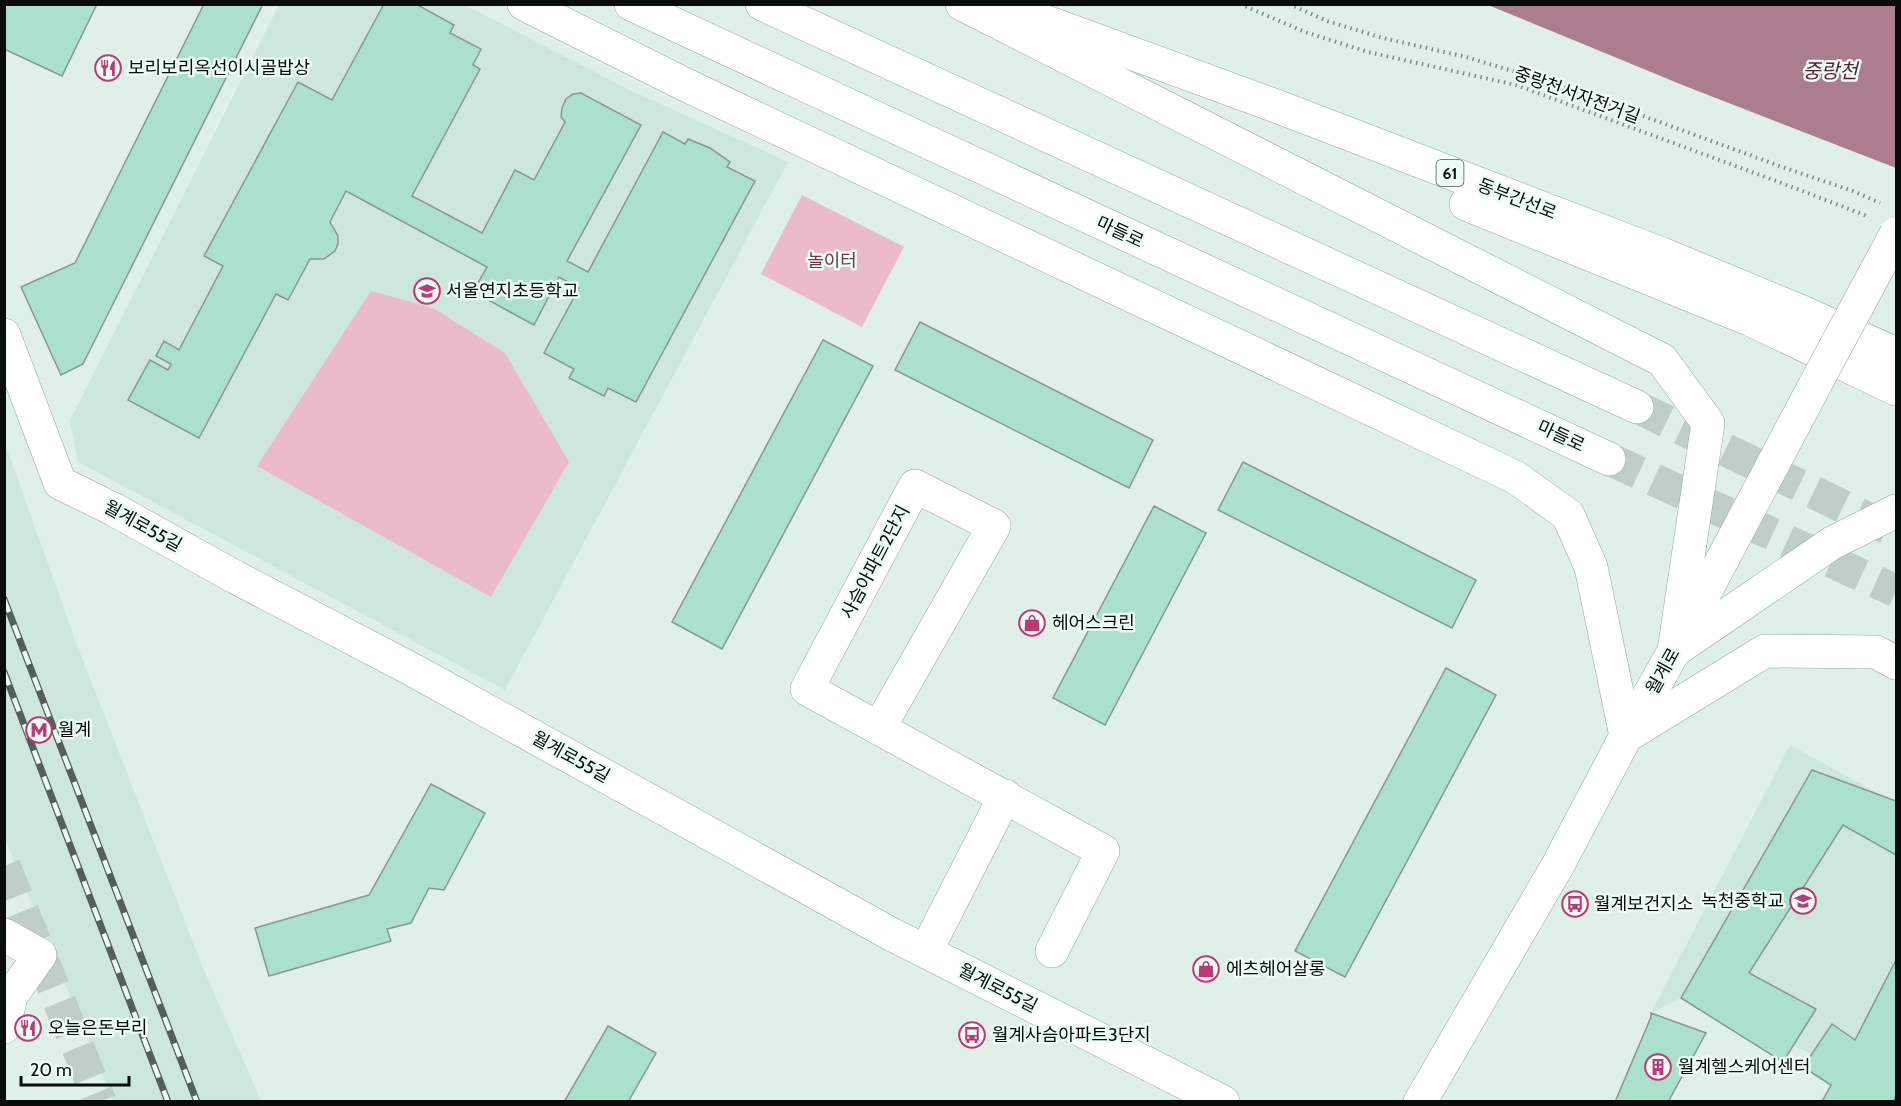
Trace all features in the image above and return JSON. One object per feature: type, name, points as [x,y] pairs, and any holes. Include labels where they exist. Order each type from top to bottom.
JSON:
[{"type":"main road","points":[[524,4],[697,90],[1515,477],[1568,515],[1591,567],[1626,736],[1765,651],[1876,652],[1896,663]]},
{"type":"main road","name":"마들로","points":[[631,4],[1609,459]]},
{"type":"main road","points":[[762,4],[1638,407]]},
{"type":"main road","points":[[962,4],[1662,360],[1708,423],[1674,651]]},
{"type":"main road","name":"동부간선로","points":[[998,4],[1276,106],[1662,254],[1896,354]]},
{"type":"main road","points":[[1276,106],[1354,157],[1708,302],[1817,350],[1896,389]]},
{"type":"main road","name":"월계로","points":[[1420,1101],[1558,865],[1896,234]]},
{"type":"main road","name":"월계로55길","points":[[4,335],[60,483],[113,508],[235,577],[413,670],[926,951],[1223,1101]]},
{"type":"main road","name":"사슴아파트2단지","points":[[879,728],[994,526],[915,486],[807,689],[1103,851],[1052,951]]},
{"type":"main road","points":[[1674,651],[1832,543],[1896,511]]},
{"type":"main road","points":[[926,951],[1005,796]]},
{"type":"main road","points":[[4,934],[40,955],[11,996],[4,1027]]},
{"type":"path","name":"중랑천서자전거길","points":[[1240,4],[1305,32],[1368,52],[1516,85],[1869,217]]},
{"type":"path","points":[[1289,4],[1327,21],[1383,38],[1466,57],[1556,84],[1853,191],[1882,204]]},
{"type":"shaded area","name":"서울연지초등학교","points":[[279,5],[465,5],[632,91],[788,162],[505,690],[78,462],[70,420]]},
{"type":"shaded area","points":[[4,441],[77,645],[203,968],[261,1101],[113,1101],[5,839]]},
{"type":"shaded area","name":"녹천중학교","points":[[1790,745],[1896,803],[1896,1101],[1819,1101],[1843,1067],[1681,998],[1651,1013]]},
{"type":"green space","name":"놀이터","points":[[802,195],[904,247],[862,327],[761,274]]},
{"type":"green space","points":[[371,291],[433,308],[505,353],[569,462],[491,597],[257,466]]},
{"type":"water","name":"중랑천","points":[[1488,5],[1896,5],[1896,168],[1685,86]]},
{"type":"building","points":[[4,4],[97,4],[62,76],[4,49]]},
{"type":"building","points":[[204,4],[263,4],[83,364],[61,375],[21,287],[75,263]]},
{"type":"building","points":[[384,4],[416,4],[454,25],[450,33],[481,49],[473,65],[480,69],[412,196],[482,233],[515,170],[534,180],[565,122],[561,117],[566,99],[573,94],[581,93],[641,125],[567,261],[588,272],[663,132],[685,144],[688,139],[710,148],[730,162],[727,167],[755,181],[636,402],[608,388],[604,396],[569,378],[574,369],[544,353],[579,288],[559,277],[534,325],[488,300],[492,291],[478,283],[487,267],[346,191],[330,222],[338,236],[335,251],[324,259],[310,259],[288,300],[276,294],[199,438],[128,400],[150,360],[168,370],[171,364],[156,356],[164,341],[179,350],[223,266],[204,256],[298,82],[332,100]]},
{"type":"building","points":[[920,322],[1153,440],[1129,488],[895,370]]},
{"type":"building","points":[[823,340],[873,366],[722,649],[672,622]]},
{"type":"building","points":[[1243,462],[1476,580],[1452,628],[1218,510]]},
{"type":"building","points":[[1154,506],[1206,533],[1105,725],[1053,698]]},
{"type":"building","points":[[1446,668],[1496,695],[1345,977],[1295,951]]},
{"type":"building","points":[[1812,770],[1896,801],[1896,855],[1843,825],[1749,973],[1816,1009],[1783,1062],[1681,998]]},
{"type":"building","points":[[431,784],[485,813],[444,890],[429,888],[411,923],[387,929],[391,941],[269,976],[255,928],[369,895]]},
{"type":"building","points":[[1896,960],[1896,1095],[1893,1102],[1822,1102],[1831,1085],[1803,1067],[1832,1024],[1855,1040]]},
{"type":"building","name":"월계헬스케어센터","points":[[1651,1013],[1706,1033],[1668,1102],[1615,1102],[1651,1017]]},
{"type":"building","points":[[608,1026],[656,1053],[628,1102],[564,1102]]},
{"type":"tunnel","points":[[1637,407],[1896,532]]},
{"type":"tunnel","points":[[1609,459],[1896,591]]},
{"type":"tunnel","points":[[4,866],[100,1102]]},
{"type":"railway","points":[[4,599],[197,1102]]},
{"type":"railway","points":[[4,672],[168,1102]]},
{"type":"place","name":"보리보리옥선이시골밥상","points":[[108,68]]},
{"type":"place","name":"서울연지초등학교","points":[[427,291]]},
{"type":"place","name":"헤어스크린","points":[[1032,623]]},
{"type":"place","name":"월계","points":[[39,730]]},
{"type":"place","name":"녹천중학교","points":[[1803,901]]},
{"type":"place","name":"월계보건지소","points":[[1575,904]]},
{"type":"place","name":"에츠헤어살롱","points":[[1206,969]]},
{"type":"place","name":"오늘은돈부리","points":[[28,1028]]},
{"type":"place","name":"월계사슴아파트3단지","points":[[972,1035]]},
{"type":"place","name":"월계헬스케어센터","points":[[1658,1067]]}]
